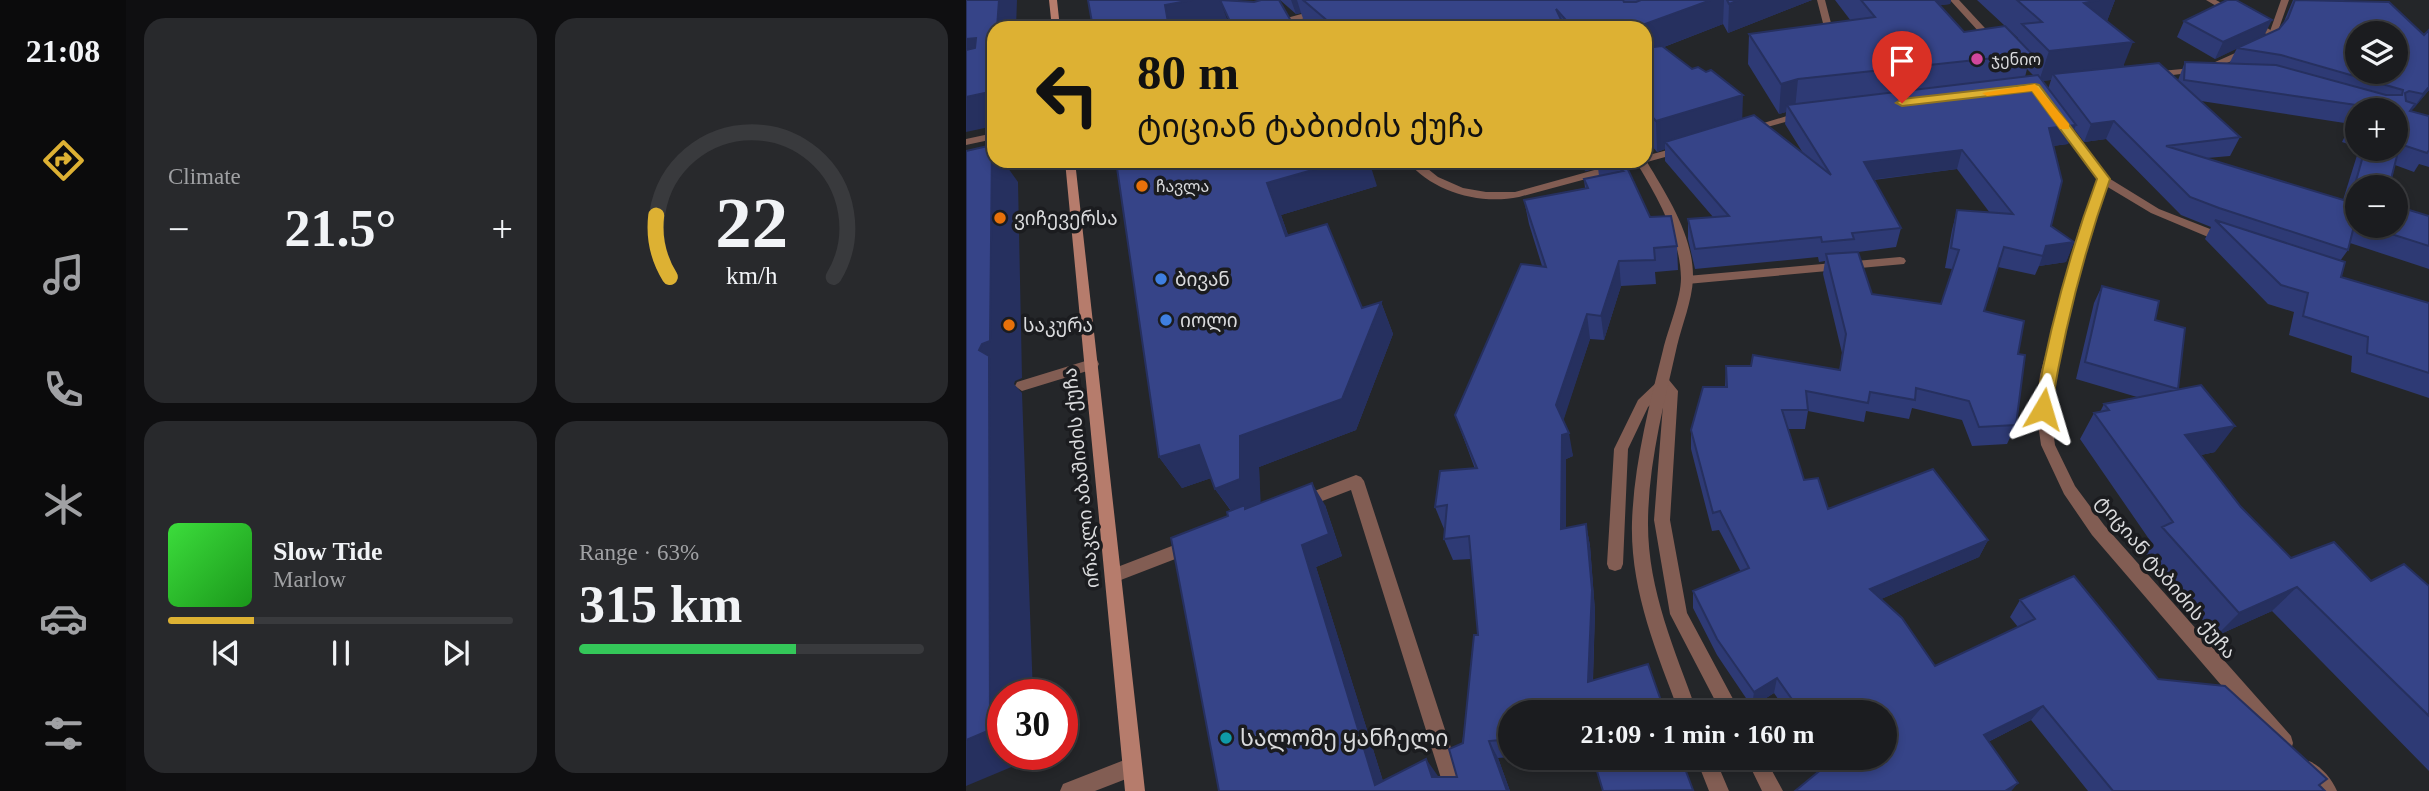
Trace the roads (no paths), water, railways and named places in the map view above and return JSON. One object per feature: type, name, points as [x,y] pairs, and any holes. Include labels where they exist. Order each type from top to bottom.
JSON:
[{"type":"street","points":[[1053,0],[1055,21]]},
{"type":"street","points":[[1806,46],[1821,38],[1828,27],[1821,0]]},
{"type":"street","points":[[1954,0],[2008,58]]},
{"type":"street","points":[[2210,0],[2273,34]]},
{"type":"street","points":[[2208,68],[2265,43],[2273,34],[2285,0]]},
{"type":"street","points":[[1282,21],[1326,10]]},
{"type":"street","points":[[1302,16],[1306,21]]},
{"type":"street","points":[[2141,75],[2208,68],[2232,72]]},
{"type":"street","points":[[2050,108],[2104,179],[2154,211],[2231,241]]},
{"type":"street","points":[[1731,135],[1795,115],[1822,112]]},
{"type":"street","points":[[966,142],[987,138]]},
{"type":"street","points":[[1652,159],[1693,146]]},
{"type":"street","name":"ირაკლი აბაშიძის ქუჩა","points":[[1071,168],[1135,791]]},
{"type":"street","points":[[1420,168],[1441,185],[1493,197],[1515,195],[1619,168]]},
{"type":"street","points":[[1645,168],[1678,225],[1687,280],[1644,471],[1641,552],[1653,621],[1683,700]]},
{"type":"street","name":"ტიციან ტაბიძის ქუჩა","points":[[2104,179],[2085,229],[2047,375],[2043,409],[2048,445],[2068,490],[2098,530],[2327,791]]},
{"type":"street","points":[[1687,280],[1900,261]]},
{"type":"street","points":[[1022,386],[1092,364]]},
{"type":"street","points":[[1615,564],[1621,449],[1643,404],[1664,384]]},
{"type":"street","points":[[1664,384],[1671,391],[1662,520],[1679,614],[1725,700]]},
{"type":"street","points":[[1282,510],[1356,481],[1455,791]]},
{"type":"street","points":[[1113,576],[1209,539]]},
{"type":"street","points":[[1070,791],[1132,766]]},
{"type":"street","points":[[1711,770],[1719,791]]},
{"type":"street","points":[[1762,770],[1773,791]]},
{"type":"place","name":"ჯენიო","points":[[1977,59]]},
{"type":"place","name":"ჩავლა","points":[[1142,186]]},
{"type":"place","name":"ვიჩევერსა","points":[[1000,218]]},
{"type":"place","name":"ბივან","points":[[1161,279]]},
{"type":"place","name":"იოლი","points":[[1166,320]]},
{"type":"place","name":"საკურა","points":[[1009,325]]},
{"type":"place","name":"სალომე ყანჩელი","points":[[1226,738]]}]
